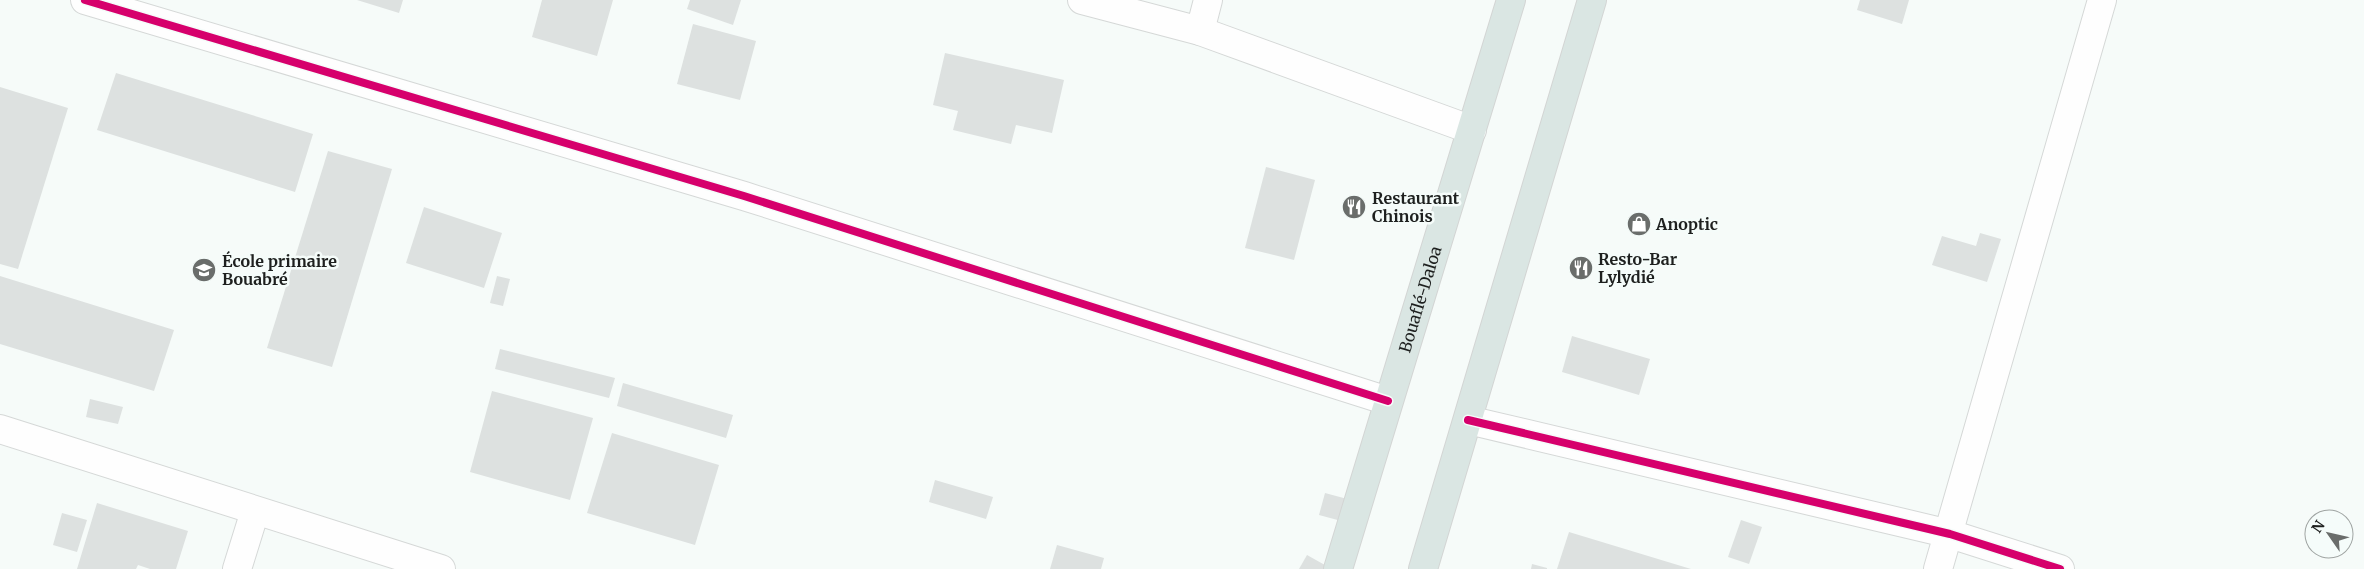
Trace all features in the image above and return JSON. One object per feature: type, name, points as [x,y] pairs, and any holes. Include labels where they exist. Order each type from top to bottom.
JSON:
[{"type":"highway","name":"Bouaflé-Daloa","points":[[1338,569],[1511,0]]},
{"type":"highway","points":[[1423,569],[1592,0]]},
{"type":"street","points":[[85,0],[132,7],[744,196],[1388,401]]},
{"type":"street","points":[[1082,0],[1200,30],[1472,130]]},
{"type":"street","points":[[1200,30],[1208,0]]},
{"type":"street","points":[[1938,569],[1950,534],[2102,0]]},
{"type":"street","points":[[1468,420],[1950,534],[2060,569]]},
{"type":"street","points":[[0,429],[441,569]]},
{"type":"street","points":[[237,569],[255,511]]},
{"type":"building","points":[[357,0],[403,0],[399,13]]},
{"type":"building","points":[[542,0],[613,0],[597,56],[532,37]]},
{"type":"building","points":[[690,0],[741,0],[733,25],[687,9]]},
{"type":"building","points":[[1860,0],[1909,0],[1902,24],[1857,10]]},
{"type":"building","points":[[693,24],[756,41],[740,100],[677,84]]},
{"type":"building","points":[[945,53],[1064,80],[1052,133],[1016,125],[1011,144],[953,130],[958,111],[933,105]]},
{"type":"building","points":[[116,73],[313,134],[295,192],[97,130]]},
{"type":"building","points":[[0,87],[68,108],[18,269],[0,264]]},
{"type":"building","points":[[328,151],[392,169],[332,367],[267,348]]},
{"type":"building","points":[[1266,167],[1315,180],[1294,260],[1245,248]]},
{"type":"building","points":[[424,207],[502,233],[484,288],[406,263]]},
{"type":"building","points":[[1980,233],[2001,239],[1987,282],[1932,265],[1942,236],[1976,246]]},
{"type":"building","points":[[0,276],[174,330],[154,391],[0,344]]},
{"type":"building","points":[[497,276],[510,279],[503,306],[490,303]]},
{"type":"building","points":[[1572,336],[1650,359],[1639,395],[1562,372]]},
{"type":"building","points":[[500,349],[615,378],[609,398],[495,369]]},
{"type":"building","points":[[623,383],[733,415],[726,438],[617,406]]},
{"type":"building","points":[[492,391],[593,418],[570,500],[470,472]]},
{"type":"building","points":[[90,399],[123,407],[118,424],[86,417]]},
{"type":"building","points":[[612,433],[719,465],[695,545],[587,513]]},
{"type":"building","points":[[935,480],[993,497],[986,519],[929,502]]},
{"type":"building","points":[[1325,493],[1351,500],[1345,522],[1319,515]]},
{"type":"building","points":[[97,503],[188,531],[176,569],[150,569],[138,565],[136,569],[77,569]]},
{"type":"building","points":[[62,513],[87,520],[77,552],[53,545]]},
{"type":"building","points":[[1741,520],[1762,527],[1749,564],[1728,557]]},
{"type":"building","points":[[1569,532],[1691,569],[1557,569]]},
{"type":"building","points":[[1057,545],[1104,558],[1101,569],[1050,569]]},
{"type":"building","points":[[1307,555],[1332,569],[1299,569]]},
{"type":"building","points":[[1532,564],[1547,568],[1547,569],[1531,569]]},
{"type":"cycle path","points":[[85,0],[744,196],[1388,401]]},
{"type":"cycle path","points":[[1468,420],[1950,534],[2060,569]]},
{"type":"place","name":"Restaurant Chinois","points":[[1354,207]]},
{"type":"place","name":"Anoptic","points":[[1639,224]]},
{"type":"place","name":"Resto-Bar Lylydié","points":[[1581,268]]},
{"type":"place","name":"École primaire Bouabré","points":[[204,270]]}]
